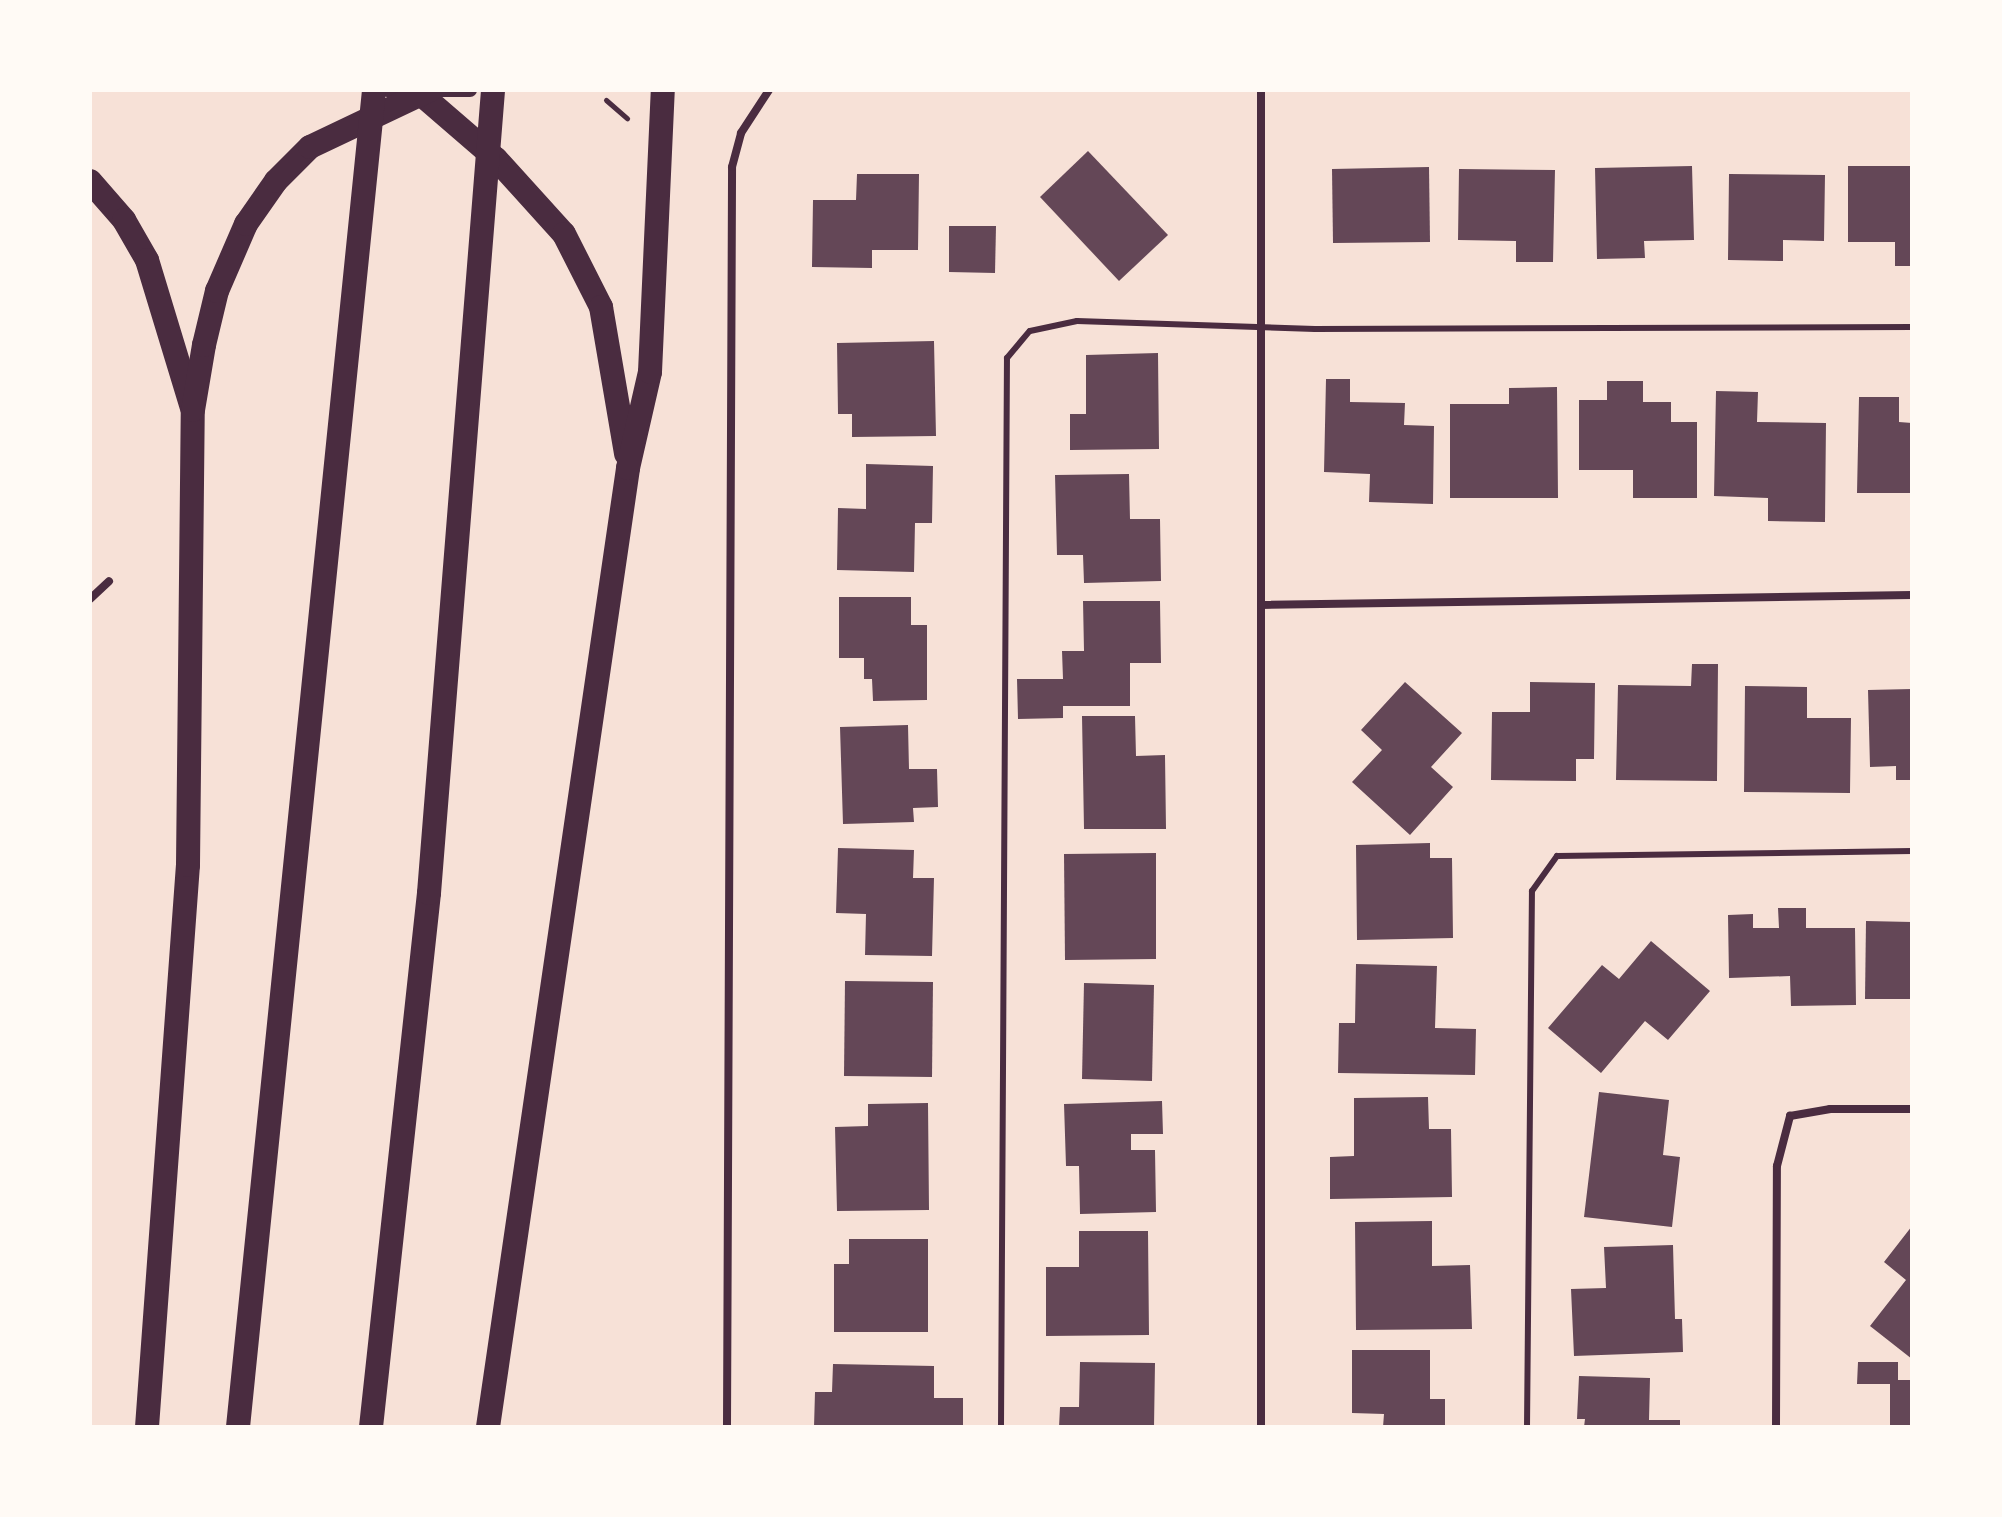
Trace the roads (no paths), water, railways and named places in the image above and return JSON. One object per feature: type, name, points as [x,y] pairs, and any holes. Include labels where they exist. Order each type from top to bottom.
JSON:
[{"type":"highway","points":[[238,1427],[374,90]]},
{"type":"highway","points":[[371,1427],[429,893],[493,90]]},
{"type":"highway","points":[[488,1427],[628,468],[650,372],[663,90]]},
{"type":"highway","points":[[147,1427],[188,865],[193,410],[217,291],[240,238],[276,181],[310,147],[422,91],[548,213],[601,307],[628,468]]},
{"type":"highway","points":[[90,181],[124,220],[147,260],[193,410]]},
{"type":"street","points":[[387,90],[470,90]]},
{"type":"street","points":[[727,1427],[732,167],[741,133],[769,90]]},
{"type":"street","points":[[1261,90],[1261,1427]]},
{"type":"street","points":[[90,599],[109,581]]},
{"type":"street","points":[[1261,605],[1912,595]]},
{"type":"street","points":[[1776,1427],[1777,1166],[1790,1116],[1830,1109],[1912,1109]]},
{"type":"lane","points":[[1001,1427],[1007,358],[1030,331],[1077,321],[1263,327],[1912,327]]},
{"type":"lane","points":[[1527,1427],[1532,891],[1557,856],[1912,851]]}]
